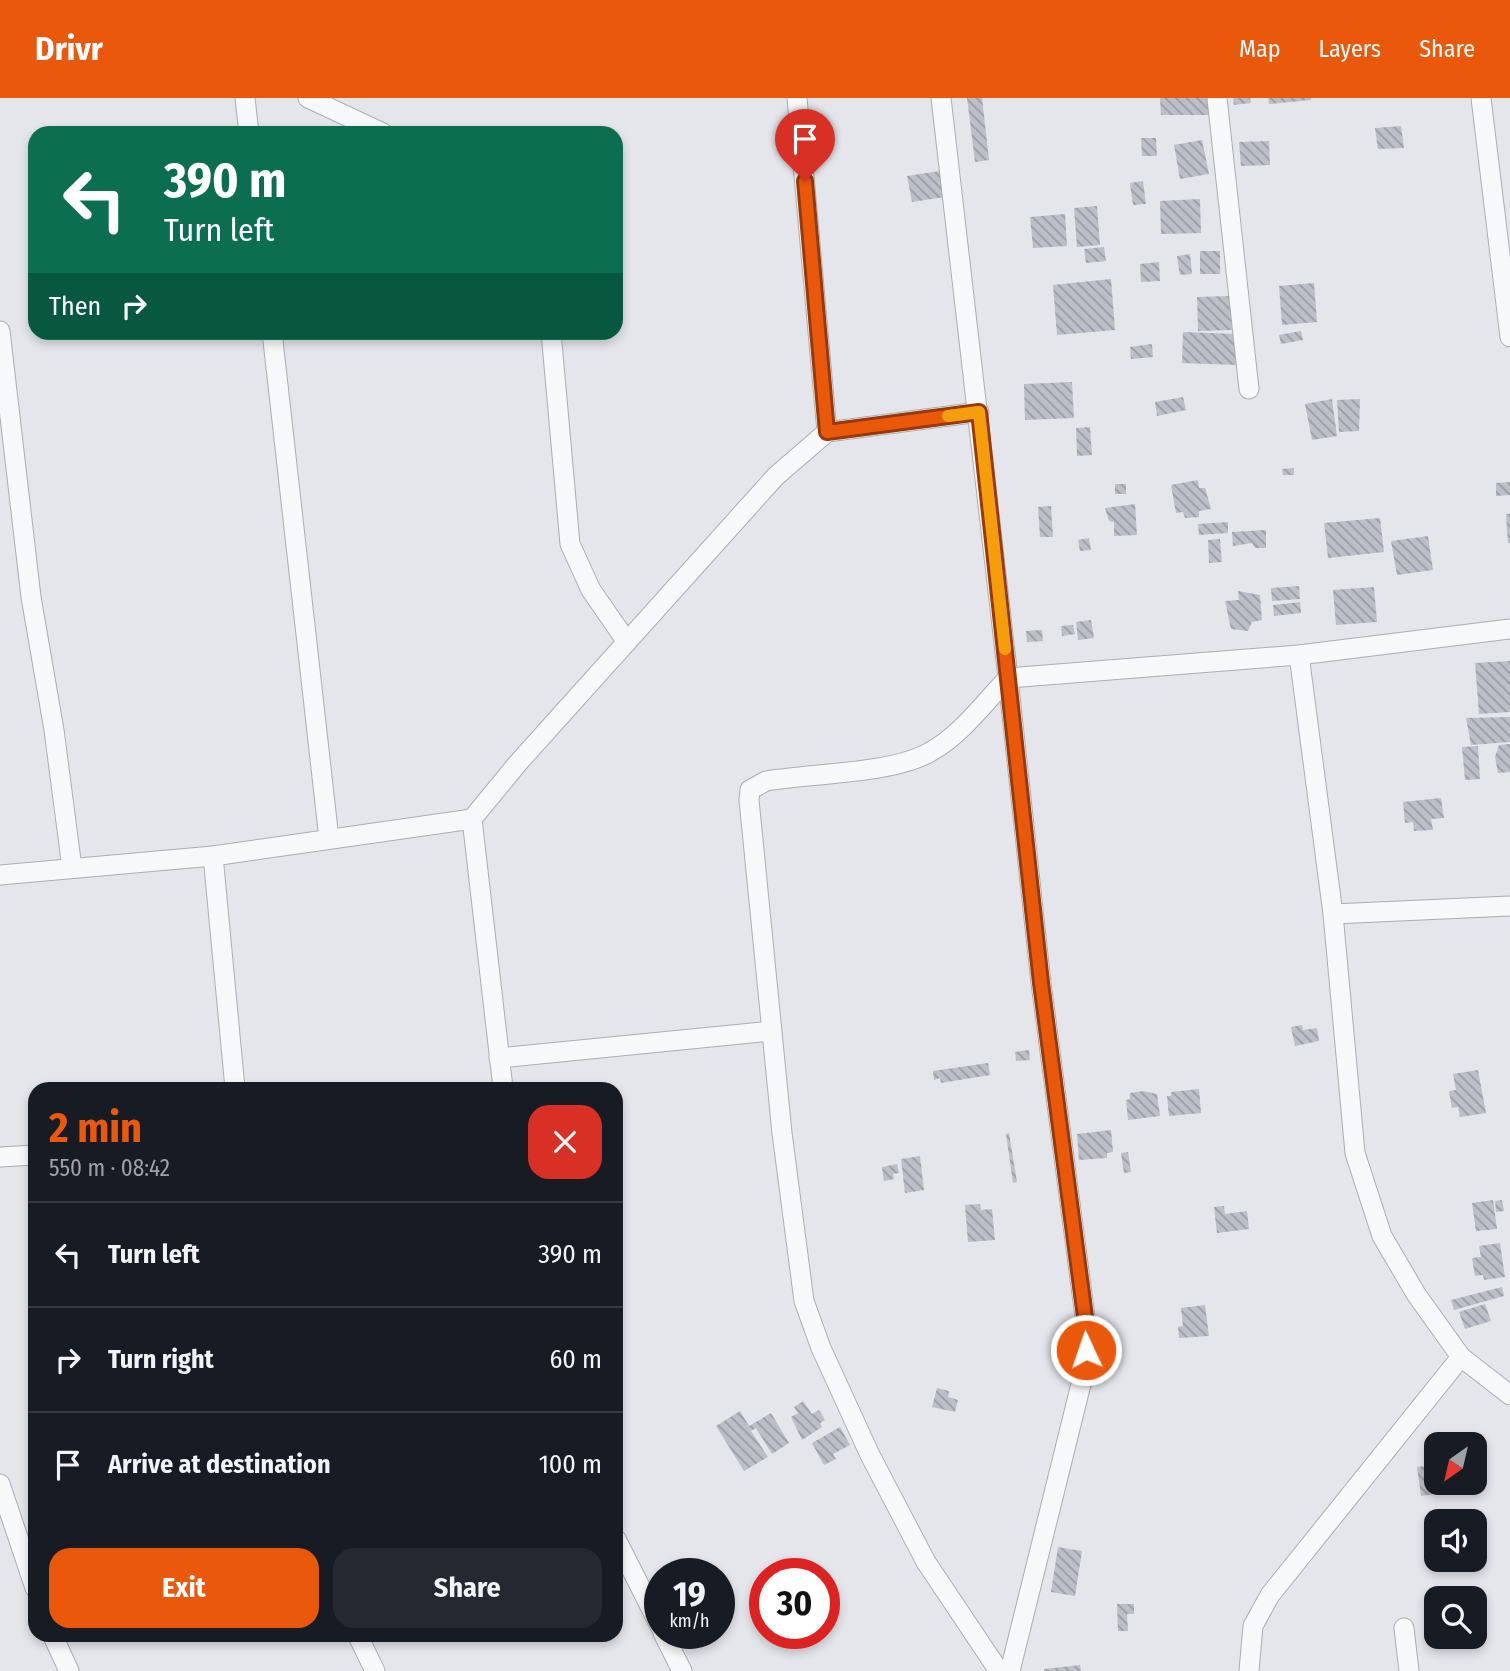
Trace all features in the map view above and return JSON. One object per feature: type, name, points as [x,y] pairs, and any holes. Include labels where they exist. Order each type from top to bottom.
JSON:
[{"type":"street","points":[[246,98],[248,126]]},
{"type":"street","points":[[308,98],[368,126]]},
{"type":"street","points":[[797,98],[827,432]]},
{"type":"street","points":[[941,98],[979,412],[1041,983],[1087,1332],[1085,1368],[1010,1671]]},
{"type":"street","points":[[1217,98],[1249,389]]},
{"type":"street","points":[[1481,98],[1510,337]]},
{"type":"street","points":[[0,331],[31,597],[54,730],[72,868]]},
{"type":"street","points":[[273,340],[329,839]]},
{"type":"street","points":[[552,340],[570,544],[591,590],[627,642]]},
{"type":"street","points":[[0,875],[213,856],[472,819],[776,476],[827,432],[979,412]]},
{"type":"street","points":[[999,1671],[926,1562],[870,1455],[808,1312],[782,1133],[750,790],[766,781],[889,765],[928,753],[951,737],[1008,678],[1299,655],[1510,629]]},
{"type":"street","points":[[1299,655],[1333,914],[1355,1153],[1382,1236],[1416,1294],[1461,1356],[1510,1395]]},
{"type":"street","points":[[472,819],[502,1082]]},
{"type":"street","points":[[213,856],[234,1082]]},
{"type":"street","points":[[1333,914],[1510,906]]},
{"type":"street","points":[[499,1058],[771,1031]]},
{"type":"street","points":[[0,1157],[28,1155]]},
{"type":"street","points":[[1249,1671],[1253,1626],[1269,1595],[1461,1356]]},
{"type":"street","points":[[2,1495],[28,1568]]},
{"type":"street","points":[[623,1553],[644,1594]]},
{"type":"street","points":[[1404,1628],[1409,1671]]},
{"type":"street","points":[[56,1642],[69,1671]]},
{"type":"street","points":[[361,1642],[375,1671]]},
{"type":"street","points":[[671,1649],[682,1671]]},
{"type":"building","points":[[967,98],[982,98],[989,160],[975,162]]},
{"type":"building","points":[[1160,98],[1210,98],[1211,115],[1161,115]]},
{"type":"building","points":[[1233,98],[1250,98],[1251,103],[1234,105]]},
{"type":"building","points":[[1268,98],[1311,98],[1311,100],[1269,104]]},
{"type":"building","points":[[1401,126],[1404,148],[1378,149],[1375,128]]},
{"type":"building","points":[[1141,138],[1156,138],[1157,156],[1142,156]]},
{"type":"building","points":[[1202,140],[1209,174],[1180,179],[1174,145]]},
{"type":"building","points":[[1269,141],[1270,165],[1241,166],[1239,142]]},
{"type":"building","points":[[940,171],[945,197],[912,202],[907,176]]},
{"type":"building","points":[[1143,181],[1146,204],[1133,205],[1130,183]]},
{"type":"building","points":[[1200,199],[1201,233],[1161,234],[1160,201]]},
{"type":"building","points":[[1097,206],[1100,245],[1077,247],[1074,208]]},
{"type":"building","points":[[1065,214],[1067,246],[1033,248],[1030,217]]},
{"type":"building","points":[[1104,247],[1106,261],[1086,263],[1084,249]]},
{"type":"building","points":[[1200,251],[1220,251],[1220,274],[1200,274]]},
{"type":"building","points":[[1190,254],[1192,274],[1180,275],[1177,256]]},
{"type":"building","points":[[1159,262],[1160,281],[1141,282],[1140,264]]},
{"type":"building","points":[[1111,279],[1115,330],[1057,335],[1053,285]]},
{"type":"building","points":[[1314,283],[1317,322],[1282,325],[1279,286]]},
{"type":"building","points":[[1231,296],[1232,330],[1198,331],[1197,297]]},
{"type":"building","points":[[1301,331],[1303,340],[1281,344],[1279,335]]},
{"type":"building","points":[[1183,332],[1237,334],[1236,365],[1182,363]]},
{"type":"building","points":[[1152,344],[1153,357],[1131,359],[1130,347]]},
{"type":"building","points":[[1072,382],[1074,418],[1025,420],[1024,384]]},
{"type":"building","points":[[1183,397],[1186,410],[1157,416],[1155,402]]},
{"type":"building","points":[[1332,399],[1337,436],[1312,440],[1305,404]]},
{"type":"building","points":[[1360,399],[1359,431],[1339,432],[1337,400]]},
{"type":"building","points":[[1090,427],[1092,455],[1077,456],[1076,428]]},
{"type":"building","points":[[1294,468],[1294,475],[1283,475],[1282,469]]},
{"type":"building","points":[[1198,480],[1199,488],[1205,488],[1211,509],[1199,511],[1199,517],[1185,518],[1183,512],[1176,513],[1171,485]]},
{"type":"building","points":[[1510,482],[1510,495],[1496,496],[1496,483]]},
{"type":"building","points":[[1115,484],[1126,484],[1126,494],[1115,494]]},
{"type":"building","points":[[1135,504],[1137,535],[1114,536],[1114,522],[1109,521],[1105,508]]},
{"type":"building","points":[[1051,506],[1053,537],[1040,537],[1038,507]]},
{"type":"building","points":[[1506,514],[1510,514],[1510,543],[1508,543]]},
{"type":"building","points":[[1380,518],[1384,552],[1328,558],[1324,523]]},
{"type":"building","points":[[1228,522],[1228,533],[1199,535],[1198,524]]},
{"type":"building","points":[[1266,530],[1266,548],[1255,548],[1252,543],[1233,546],[1232,532]]},
{"type":"building","points":[[1428,536],[1433,570],[1397,575],[1391,541]]},
{"type":"building","points":[[1089,538],[1091,550],[1080,551],[1078,540]]},
{"type":"building","points":[[1220,539],[1222,562],[1209,563],[1208,540]]},
{"type":"building","points":[[1299,586],[1300,599],[1272,601],[1271,588]]},
{"type":"building","points":[[1374,587],[1377,622],[1336,625],[1333,590]]},
{"type":"building","points":[[1238,591],[1260,595],[1262,620],[1252,622],[1248,631],[1231,629],[1225,601],[1239,600]]},
{"type":"building","points":[[1300,602],[1301,613],[1274,616],[1273,605]]},
{"type":"building","points":[[1091,620],[1094,638],[1078,640],[1076,622]]},
{"type":"building","points":[[1073,625],[1075,634],[1062,636],[1061,626]]},
{"type":"building","points":[[1042,630],[1043,641],[1027,642],[1026,631]]},
{"type":"building","points":[[1510,661],[1510,712],[1479,714],[1475,663]]},
{"type":"building","points":[[1510,717],[1510,742],[1471,745],[1466,718]]},
{"type":"building","points":[[1510,744],[1510,772],[1498,773],[1495,757],[1499,745]]},
{"type":"building","points":[[1478,746],[1480,779],[1465,780],[1462,747]]},
{"type":"building","points":[[1441,798],[1444,818],[1431,819],[1433,830],[1414,831],[1413,822],[1405,823],[1403,802]]},
{"type":"building","points":[[1302,1025],[1303,1030],[1317,1028],[1319,1041],[1295,1046],[1291,1027]]},
{"type":"building","points":[[1029,1050],[1030,1060],[1016,1061],[1015,1052]]},
{"type":"building","points":[[988,1063],[990,1075],[941,1083],[940,1078],[934,1080],[933,1071]]},
{"type":"building","points":[[1478,1070],[1486,1113],[1460,1117],[1458,1107],[1452,1108],[1449,1091],[1456,1090],[1453,1074]]},
{"type":"building","points":[[1199,1089],[1201,1113],[1169,1116],[1167,1096],[1171,1096],[1171,1092]]},
{"type":"building","points":[[1143,1091],[1157,1094],[1160,1116],[1128,1120],[1126,1100],[1130,1099],[1130,1093]]},
{"type":"building","points":[[1111,1130],[1113,1152],[1107,1153],[1107,1158],[1079,1160],[1077,1134]]},
{"type":"building","points":[[1009,1133],[1017,1182],[1013,1183],[1006,1134]]},
{"type":"building","points":[[1128,1152],[1131,1172],[1124,1173],[1121,1153]]},
{"type":"building","points":[[920,1156],[924,1190],[905,1193],[901,1159]]},
{"type":"building","points":[[897,1164],[899,1173],[893,1174],[894,1179],[884,1181],[882,1167]]},
{"type":"building","points":[[1493,1200],[1497,1229],[1476,1231],[1472,1203]]},
{"type":"building","points":[[1502,1200],[1504,1211],[1496,1212],[1495,1201]]},
{"type":"building","points":[[980,1204],[981,1210],[992,1209],[995,1240],[968,1242],[965,1205]]},
{"type":"building","points":[[1224,1206],[1225,1214],[1247,1211],[1249,1229],[1217,1233],[1214,1207]]},
{"type":"building","points":[[1500,1243],[1505,1277],[1484,1280],[1483,1275],[1475,1276],[1472,1258],[1481,1257],[1479,1246]]},
{"type":"building","points":[[1502,1287],[1504,1296],[1454,1310],[1451,1300]]},
{"type":"building","points":[[1485,1304],[1491,1321],[1465,1329],[1459,1312]]},
{"type":"building","points":[[1205,1305],[1209,1336],[1179,1338],[1178,1327],[1183,1326],[1181,1308]]},
{"type":"building","points":[[937,1388],[949,1391],[948,1397],[958,1400],[955,1412],[932,1407]]},
{"type":"building","points":[[803,1401],[812,1414],[819,1410],[825,1420],[820,1423],[822,1427],[802,1440],[791,1417],[798,1413],[794,1407]]},
{"type":"building","points":[[740,1411],[749,1426],[771,1413],[789,1443],[772,1454],[756,1428],[751,1431],[768,1457],[744,1471],[716,1426]]},
{"type":"building","points":[[840,1427],[850,1445],[833,1454],[836,1459],[824,1465],[812,1443]]},
{"type":"building","points":[[1424,1466],[1424,1495],[1429,1495],[1421,1496],[1417,1467]]},
{"type":"building","points":[[1058,1547],[1082,1551],[1075,1596],[1051,1592]]},
{"type":"building","points":[[1117,1604],[1134,1604],[1134,1614],[1127,1614],[1128,1631],[1118,1631]]},
{"type":"building","points":[[1080,1665],[1081,1671],[1044,1671],[1044,1669]]},
{"type":"slow traffic","points":[[948,416],[979,412],[1005,649]]},
{"type":"route","points":[[805,181],[827,432],[979,412],[1041,983],[1074,1250],[1087,1332],[1086,1350]]}]
